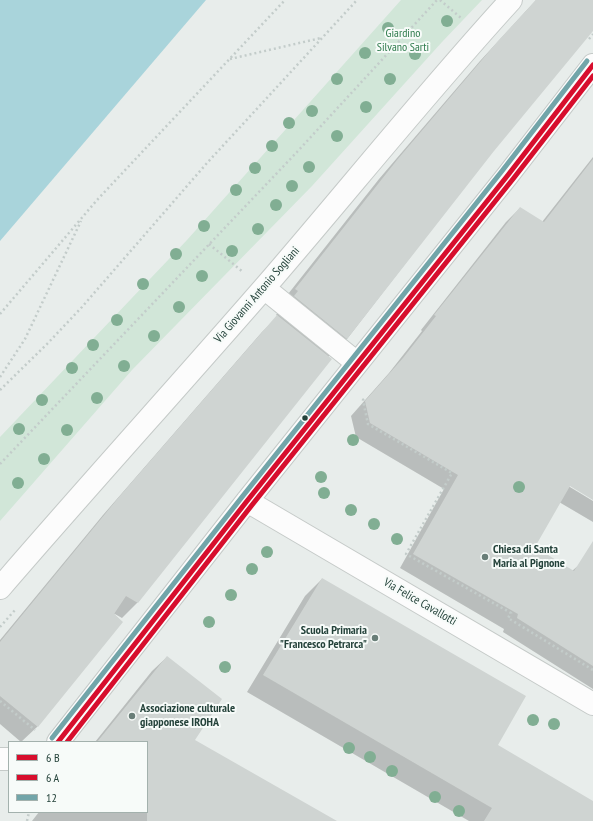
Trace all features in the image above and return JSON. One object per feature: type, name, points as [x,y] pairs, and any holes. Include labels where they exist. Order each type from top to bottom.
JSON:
[{"type":"street","name":"Via Giovanni Antonio Sogliani","points":[[0,588],[51,528],[264,288],[465,50],[511,0]]},
{"type":"street","points":[[59,741],[247,501],[508,175],[593,65]]},
{"type":"street","points":[[264,288],[357,363]]},
{"type":"street","name":"Via Felice Cavallotti","points":[[247,501],[593,704]]},
{"type":"path","points":[[0,314],[83,217],[285,0]]},
{"type":"path","points":[[0,390],[48,344],[82,307],[207,163],[357,0]]},
{"type":"path","points":[[0,464],[439,0],[463,20]]},
{"type":"path","points":[[230,59],[322,38]]},
{"type":"path","points":[[0,378],[25,338],[83,217]]},
{"type":"path","points":[[209,244],[234,266],[264,288]]},
{"type":"path","points":[[367,394],[363,400],[368,424],[452,474],[406,554],[511,613],[508,618],[593,670]]},
{"type":"path","points":[[0,701],[38,732]]},
{"type":"green space","name":"Giardino Silvano Sarti","points":[[401,0],[482,0],[312,186],[132,370],[0,521],[0,437],[187,240]]},
{"type":"water","points":[[0,0],[206,0],[0,241]]},
{"type":"building","points":[[536,0],[593,0],[593,31],[494,151],[347,339],[294,296],[298,291],[295,289],[397,160],[498,41]]},
{"type":"building","points":[[593,159],[593,500],[570,486],[535,547],[574,571],[593,541],[593,666],[517,618],[518,614],[413,554],[458,475],[370,423],[365,401],[403,358],[436,316],[434,315],[520,207],[544,222]]},
{"type":"building","points":[[277,315],[332,359],[138,603],[126,596],[114,614],[123,622],[38,727],[0,696],[0,642],[119,497]]},
{"type":"building","points":[[322,578],[526,696],[498,745],[593,801],[593,821],[484,821],[492,808],[263,675]]},
{"type":"building","points":[[167,656],[222,699],[195,740],[337,821],[147,821],[148,741],[98,741]]},
{"type":"transit line","name":"12","points":[[52,738],[502,171],[587,61]]},
{"type":"transit line","points":[[59,741],[247,501],[508,175],[593,65]]},
{"type":"transit line","points":[[68,741],[252,505],[513,179],[593,76]]},
{"type":"place","name":"Chiesa di Santa Maria al Pignone","points":[[485,557]]},
{"type":"place","name":"Scuola Primaria \"Francesco Petrarca\"","points":[[375,638]]},
{"type":"place","name":"Associazione culturale giapponese IROHA","points":[[132,716]]}]
